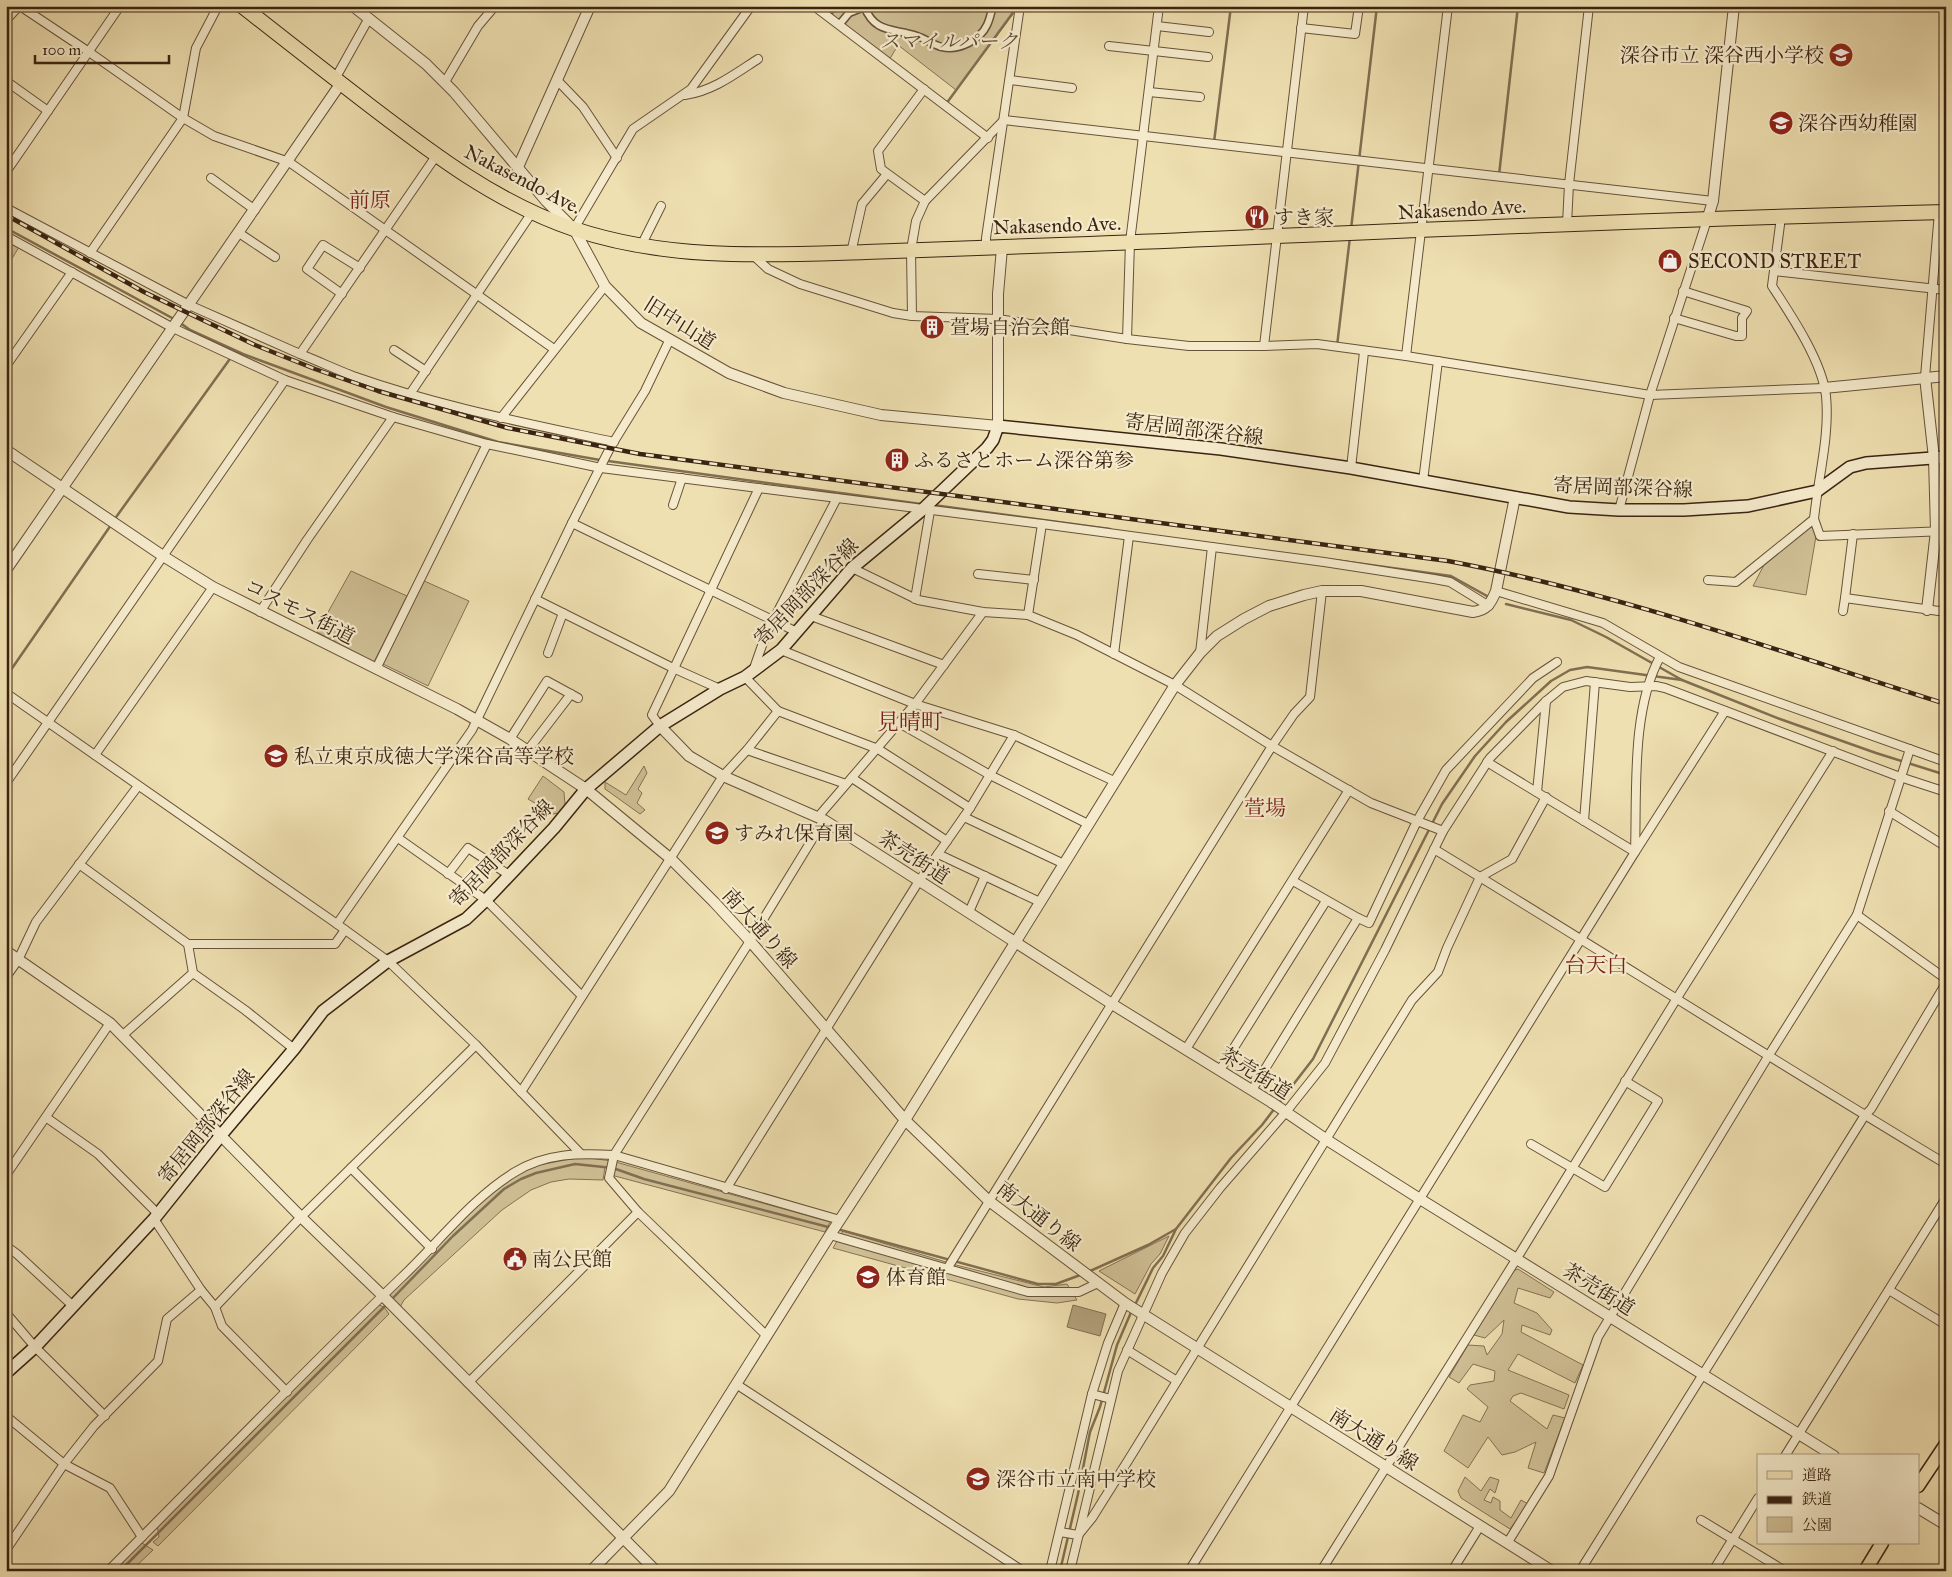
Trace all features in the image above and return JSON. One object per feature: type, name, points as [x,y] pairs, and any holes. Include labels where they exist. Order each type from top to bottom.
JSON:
[{"type":"highway","name":"Nakasendo Ave.","points":[[242,6],[436,156],[490,190],[574,229],[641,246],[683,252],[754,256],[1002,248],[1567,224],[1942,212]]},
{"type":"main road","name":"寄居岡部深谷線","points":[[6,1373],[35,1347],[156,1217],[222,1134],[294,1049],[322,1010],[388,962],[466,918],[486,900],[554,828],[586,789],[660,726],[720,689],[749,674],[781,650],[852,568],[926,510],[987,448],[993,440],[998,426],[1221,449],[1351,468],[1569,507],[1619,510],[1684,510],[1748,506],[1816,490],[1850,467],[1866,463],[1946,457]]},
{"type":"main road","points":[[1920,1483],[1946,1444]]},
{"type":"main road","points":[[1865,1571],[1881,1544]]},
{"type":"street","points":[[6,20],[20,6],[183,118],[214,136],[289,162],[385,232],[554,349]]},
{"type":"street","points":[[6,172],[120,6]]},
{"type":"street","points":[[90,252],[183,118],[196,48],[218,6]]},
{"type":"street","name":"旧中山道","points":[[353,6],[426,64],[445,82],[552,208],[574,229],[605,286],[641,323],[729,373],[784,393],[881,415],[998,426]]},
{"type":"street","points":[[445,82],[478,26],[495,6]]},
{"type":"street","points":[[518,167],[590,6]]},
{"type":"street","points":[[574,229],[633,129],[691,89],[751,6]]},
{"type":"street","points":[[814,6],[988,138]]},
{"type":"street","points":[[839,25],[849,13],[864,7],[870,19],[881,28],[918,36],[943,47],[958,47],[977,38],[987,25],[993,6]]},
{"type":"street","points":[[986,248],[1020,6]]},
{"type":"street","points":[[1127,340],[1130,242],[1159,6]]},
{"type":"street","points":[[1264,346],[1304,6]]},
{"type":"street","points":[[1301,28],[1355,34],[1359,6]]},
{"type":"street","points":[[1406,356],[1448,6]]},
{"type":"street","points":[[1567,224],[1569,184],[1589,6]]},
{"type":"street","points":[[1619,510],[1650,395],[1713,201],[1734,6]]},
{"type":"street","points":[[6,570],[289,162],[338,81],[368,18]]},
{"type":"street","points":[[1157,26],[1208,32]]},
{"type":"street","points":[[1109,46],[1208,57]]},
{"type":"street","points":[[683,95],[700,93],[716,86],[758,59]]},
{"type":"street","points":[[558,80],[583,107],[617,158]]},
{"type":"street","points":[[1010,80],[1072,88]]},
{"type":"street","points":[[6,81],[48,111]]},
{"type":"street","points":[[924,89],[878,151],[881,169],[925,201]]},
{"type":"street","points":[[1149,92],[1200,96]]},
{"type":"street","points":[[1004,120],[1713,201]]},
{"type":"street","points":[[912,316],[911,250],[916,221],[925,201],[1004,120]]},
{"type":"street","points":[[300,354],[436,156]]},
{"type":"street","points":[[851,252],[862,204],[887,174]]},
{"type":"street","points":[[210,178],[255,210]]},
{"type":"street","points":[[641,246],[661,206]]},
{"type":"street","points":[[6,208],[189,305],[352,375],[410,394],[501,418],[614,442]]},
{"type":"street","points":[[410,394],[533,211]]},
{"type":"street","points":[[1927,610],[1941,531],[1925,377],[1932,289],[1942,212]]},
{"type":"street","points":[[1781,218],[1772,286],[1791,314],[1812,354],[1820,370],[1824,388],[1826,424],[1816,490],[1814,519],[1820,536],[1941,531]]},
{"type":"street","points":[[239,233],[276,256]]},
{"type":"street","points":[[6,236],[173,328],[285,380],[393,416],[487,444],[601,468],[1333,563],[1450,582],[1489,606]]},
{"type":"street","points":[[342,294],[307,269],[323,245],[360,268]]},
{"type":"street","points":[[998,426],[998,294],[1002,248]]},
{"type":"street","points":[[754,256],[768,269],[800,284],[892,312],[912,316],[998,319],[1127,340],[1189,346],[1317,344],[1364,352],[1406,356],[1650,395],[1824,388],[1946,376]]},
{"type":"street","points":[[1774,271],[1946,290]]},
{"type":"street","points":[[6,366],[72,272]]},
{"type":"street","points":[[501,418],[605,286]]},
{"type":"street","points":[[1674,318],[1736,336],[1742,336],[1742,318],[1747,311],[1683,291]]},
{"type":"street","points":[[337,924],[398,838],[477,720],[572,523],[614,442],[645,391],[670,341]]},
{"type":"street","points":[[394,350],[426,371]]},
{"type":"street","points":[[1351,468],[1364,352]]},
{"type":"street","points":[[1423,481],[1438,361]]},
{"type":"street","points":[[6,783],[285,380]]},
{"type":"street","points":[[260,612],[307,540],[393,416]]},
{"type":"street","points":[[376,669],[487,444]]},
{"type":"street","name":"コスモス街道","points":[[6,450],[163,556],[213,587],[477,720],[528,750],[586,789]]},
{"type":"street","points":[[673,504],[682,478]]},
{"type":"street","points":[[660,726],[652,715],[759,488]]},
{"type":"street","points":[[591,1571],[670,1491],[830,1235],[905,1120],[1114,781],[1175,685],[1200,653],[1217,636],[1269,606],[1322,591],[1361,590],[1473,612],[1484,609],[1489,606],[1496,591],[1515,497]]},
{"type":"street","points":[[837,498],[773,621],[749,674],[778,711],[878,749],[970,808]]},
{"type":"street","points":[[915,599],[926,510]]},
{"type":"street","points":[[1708,580],[1736,582],[1814,519]]},
{"type":"street","points":[[572,523],[796,632]]},
{"type":"street","points":[[1028,615],[1042,524]]},
{"type":"street","points":[[1843,611],[1853,534]]},
{"type":"street","points":[[1114,654],[1129,536]]},
{"type":"street","points":[[1200,653],[1212,547]]},
{"type":"street","points":[[852,568],[915,599],[983,612],[1028,615],[1077,635],[1175,685],[1272,746],[1371,803],[1440,831]]},
{"type":"street","points":[[978,574],[1034,580]]},
{"type":"street","points":[[95,755],[213,587]]},
{"type":"street","points":[[947,1269],[1272,746],[1294,714],[1310,697],[1322,591]]},
{"type":"street","points":[[1496,591],[1603,623],[1654,671],[1665,688],[1946,792]]},
{"type":"street","points":[[535,598],[720,689]]},
{"type":"street","points":[[1845,598],[1946,612]]},
{"type":"street","points":[[548,653],[563,612]]},
{"type":"street","points":[[767,1336],[638,1212],[609,1178],[613,1158],[750,941],[821,818],[849,781],[915,704],[983,612]]},
{"type":"street","points":[[811,616],[944,665]]},
{"type":"street","points":[[781,650],[915,704],[1014,735],[1114,781]]},
{"type":"street","points":[[1293,880],[1326,901],[1369,923],[1446,770],[1533,678],[1557,662]]},
{"type":"street","points":[[1070,1571],[1076,1535],[1118,1371],[1162,1273],[1185,1233],[1220,1188],[1325,1063],[1385,950],[1434,849],[1440,831],[1487,762],[1546,701],[1563,687],[1586,681],[1630,687],[1654,671],[1679,667],[1909,751],[1946,762]]},
{"type":"street","points":[[1635,852],[1638,748],[1642,706],[1654,671]]},
{"type":"street","points":[[510,739],[547,682],[575,696],[528,750]]},
{"type":"street","points":[[1584,821],[1595,682]]},
{"type":"street","points":[[6,693],[337,924],[388,962],[476,1045],[580,1153]]},
{"type":"street","points":[[1537,792],[1546,701]]},
{"type":"street","points":[[521,1092],[723,776],[747,750],[778,711]]},
{"type":"street","points":[[1189,1571],[1635,852],[1725,711]]},
{"type":"street","points":[[899,723],[990,776],[1088,824]]},
{"type":"street","name":"茶売街道","points":[[660,726],[682,750],[723,776],[821,818],[1112,1004],[1271,1102],[1420,1199],[1831,1454]]},
{"type":"street","points":[[726,1188],[919,881],[970,808],[1014,735]]},
{"type":"street","points":[[747,750],[849,781],[947,840]]},
{"type":"street","points":[[1321,1571],[1517,1258],[1625,1081],[1833,751]]},
{"type":"street","points":[[1508,1542],[1549,1476],[1598,1337],[1609,1316],[1857,915],[1909,751]]},
{"type":"street","points":[[1487,762],[1635,852]]},
{"type":"street","points":[[6,977],[18,960],[36,922],[138,786]]},
{"type":"street","name":"南大通り線","points":[[586,789],[671,859],[750,941],[905,1120],[989,1201],[1125,1303],[1385,1468],[1508,1542],[1552,1571]]},
{"type":"street","points":[[1186,1050],[1349,790]]},
{"type":"street","points":[[1076,1535],[1092,1518],[1412,1000],[1438,972],[1480,877],[1512,859],[1546,798]]},
{"type":"street","points":[[1889,811],[1945,846]]},
{"type":"street","points":[[964,817],[1064,864]]},
{"type":"street","points":[[398,838],[486,900],[582,996]]},
{"type":"street","points":[[448,874],[468,848],[510,875]]},
{"type":"street","points":[[1434,849],[1582,938],[1946,1164]]},
{"type":"street","points":[[938,854],[1040,902]]},
{"type":"street","points":[[79,864],[188,944],[335,944],[345,930]]},
{"type":"street","points":[[969,912],[985,876]]},
{"type":"street","points":[[1220,1070],[1326,901]]},
{"type":"street","points":[[1857,915],[1946,979]]},
{"type":"street","points":[[1252,1090],[1358,918]]},
{"type":"street","points":[[188,944],[193,973],[245,1010],[294,1049]]},
{"type":"street","points":[[6,951],[110,1023],[222,1134],[301,1217],[383,1296],[656,1571]]},
{"type":"street","points":[[122,1035],[193,973]]},
{"type":"street","points":[[1580,1571],[1865,1115],[1871,1109],[1946,983]]},
{"type":"street","points":[[6,1176],[110,1023]]},
{"type":"street","points":[[214,1307],[301,1217],[476,1045]]},
{"type":"street","points":[[1531,1144],[1605,1187],[1658,1101],[1625,1081]]},
{"type":"street","points":[[47,1118],[98,1154],[156,1217],[201,1290],[214,1307],[222,1326],[287,1392]]},
{"type":"street","points":[[108,1571],[432,1249],[486,1192],[533,1163],[580,1153],[613,1158],[840,1220]]},
{"type":"street","points":[[351,1168],[432,1249]]},
{"type":"street","points":[[1786,1454],[1946,1198]]},
{"type":"street","points":[[468,1382],[638,1212]]},
{"type":"street","points":[[830,1235],[1028,1292],[1079,1292],[1098,1283]]},
{"type":"street","points":[[6,1246],[73,1306]]},
{"type":"street","points":[[6,1550],[64,1464],[105,1416],[158,1361],[167,1319],[201,1290]]},
{"type":"street","points":[[1888,1290],[1946,1325]]},
{"type":"street","points":[[1050,1571],[1062,1533],[1092,1394],[1105,1352],[1125,1303]]},
{"type":"street","points":[[6,1313],[35,1347],[105,1416]]},
{"type":"street","points":[[1127,1350],[1178,1381]]},
{"type":"street","points":[[736,1384],[1023,1571]]},
{"type":"street","points":[[1092,1394],[1111,1399]]},
{"type":"street","points":[[6,1416],[64,1464],[110,1488],[142,1537]]},
{"type":"street","points":[[1713,1571],[1757,1500]]},
{"type":"street","points":[[1920,1509],[1946,1525]]},
{"type":"street","points":[[1701,1520],[1785,1571]]},
{"type":"street","points":[[1452,1571],[1480,1526]]},
{"type":"street","points":[[1062,1533],[1076,1535]]},
{"type":"green space","name":"スマイルパーク","points":[[838,6],[1019,6],[956,90],[898,45],[888,62],[829,18]]},
{"type":"green space","points":[[6,236],[21,244],[6,268]]},
{"type":"green space","points":[[1809,527],[1816,528],[1816,536],[1806,595],[1753,586],[1765,563]]},
{"type":"green space","points":[[351,571],[407,596],[374,662],[317,632]]},
{"type":"green space","points":[[422,580],[469,601],[428,686],[383,664]]},
{"type":"green space","points":[[644,766],[647,773],[638,789],[642,793],[637,803],[645,810],[640,814],[605,789],[605,782],[626,795]]},
{"type":"green space","points":[[543,776],[564,792],[565,805],[559,813],[553,814],[528,799]]},
{"type":"green space","points":[[581,1157],[612,1161],[830,1222],[825,1232],[611,1175],[613,1168],[605,1167],[603,1180],[569,1179],[551,1182],[531,1190],[502,1210],[404,1300],[400,1307],[388,1295],[488,1194],[534,1166]]},
{"type":"green space","points":[[843,1231],[956,1265],[1044,1287],[1067,1284],[1077,1300],[1057,1303],[1018,1299],[833,1248]]},
{"type":"green space","points":[[1169,1236],[1135,1294],[1099,1271]]},
{"type":"green space","points":[[1518,1269],[1554,1292],[1550,1298],[1518,1288],[1514,1303],[1537,1313],[1552,1330],[1550,1335],[1522,1325],[1521,1332],[1583,1365],[1575,1383],[1518,1354],[1508,1370],[1569,1395],[1564,1409],[1521,1393],[1513,1396],[1510,1401],[1547,1429],[1553,1415],[1565,1418],[1544,1473],[1528,1468],[1536,1442],[1515,1452],[1502,1455],[1488,1437],[1468,1468],[1444,1451],[1463,1415],[1480,1422],[1488,1407],[1467,1389],[1470,1385],[1494,1381],[1495,1371],[1473,1364],[1459,1383],[1449,1377],[1468,1345],[1484,1346],[1487,1355],[1502,1334],[1504,1320],[1485,1338],[1474,1335],[1513,1271]]},
{"type":"green space","points":[[379,1305],[384,1307],[389,1314],[158,1546],[153,1542],[159,1537],[157,1525]]},
{"type":"green space","points":[[1465,1477],[1481,1491],[1490,1477],[1499,1480],[1495,1493],[1490,1489],[1484,1500],[1491,1503],[1493,1497],[1500,1501],[1500,1510],[1511,1518],[1521,1500],[1528,1504],[1510,1529],[1461,1498],[1458,1491]]},
{"type":"green space","points":[[142,1543],[153,1550],[131,1571],[113,1571]]},
{"type":"shaded area","points":[[1073,1305],[1106,1314],[1100,1336],[1067,1327]]},
{"type":"waterway","points":[[830,16],[838,6]]},
{"type":"waterway","points":[[946,104],[1012,14],[1015,6]]},
{"type":"waterway","points":[[1214,142],[1231,6]]},
{"type":"waterway","points":[[1351,229],[1377,6]]},
{"type":"waterway","points":[[1499,175],[1518,6]]},
{"type":"waterway","points":[[6,228],[174,319]]},
{"type":"waterway","points":[[1337,346],[1350,237]]},
{"type":"waterway","points":[[179,322],[190,330],[243,354],[386,407],[498,442],[600,460]]},
{"type":"waterway","points":[[114,520],[232,356]]},
{"type":"waterway","points":[[608,461],[921,504]]},
{"type":"waterway","points":[[933,505],[1110,529]]},
{"type":"waterway","points":[[6,677],[111,525]]},
{"type":"waterway","points":[[1334,560],[1451,576],[1487,596]]},
{"type":"waterway","points":[[1506,604],[1571,620],[1606,637],[1682,680],[1780,719],[1876,753],[1946,775]]},
{"type":"waterway","points":[[1279,1103],[1313,1059],[1442,804],[1475,756],[1506,722],[1551,681],[1570,670],[1587,667],[1682,680]]},
{"type":"waterway","points":[[1135,1305],[1153,1268],[1163,1256],[1176,1229],[1231,1158],[1275,1108]]},
{"type":"waterway","points":[[392,1299],[453,1236],[504,1189],[536,1173],[575,1164],[613,1168],[644,1179],[832,1228]]},
{"type":"waterway","points":[[837,1229],[1038,1284],[1056,1284],[1083,1274]]},
{"type":"waterway","points":[[1088,1272],[1148,1245],[1176,1229]]},
{"type":"waterway","points":[[120,1571],[388,1303]]},
{"type":"waterway","points":[[1060,1571],[1090,1432],[1100,1407],[1117,1345],[1132,1310]]},
{"type":"railway","points":[[6,215],[144,292],[255,345],[378,391],[508,428],[640,454],[1448,561],[1511,574],[1637,607],[1761,644],[1946,704]]},
{"type":"place","name":"深谷市立 深谷西小学校","points":[[1841,55]]},
{"type":"place","name":"深谷西幼稚園","points":[[1781,123]]},
{"type":"place","name":"すき家","points":[[1257,217]]},
{"type":"place","name":"SECOND STREET","points":[[1670,261]]},
{"type":"place","name":"萱場自治会館","points":[[932,327]]},
{"type":"place","name":"ふるさとホーム深谷第参","points":[[897,460]]},
{"type":"place","name":"私立東京成徳大学深谷高等学校","points":[[276,756]]},
{"type":"place","name":"すみれ保育園","points":[[717,833]]},
{"type":"place","name":"南公民館","points":[[515,1259]]},
{"type":"place","name":"体育館","points":[[868,1277]]},
{"type":"place","name":"深谷市立南中学校","points":[[978,1479]]},
{"type":"district","name":"前原","points":[[370,200]]},
{"type":"district","name":"見晴町","points":[[910,721]]},
{"type":"district","name":"萱場","points":[[1265,808]]},
{"type":"district","name":"台天白","points":[[1596,965]]}]
